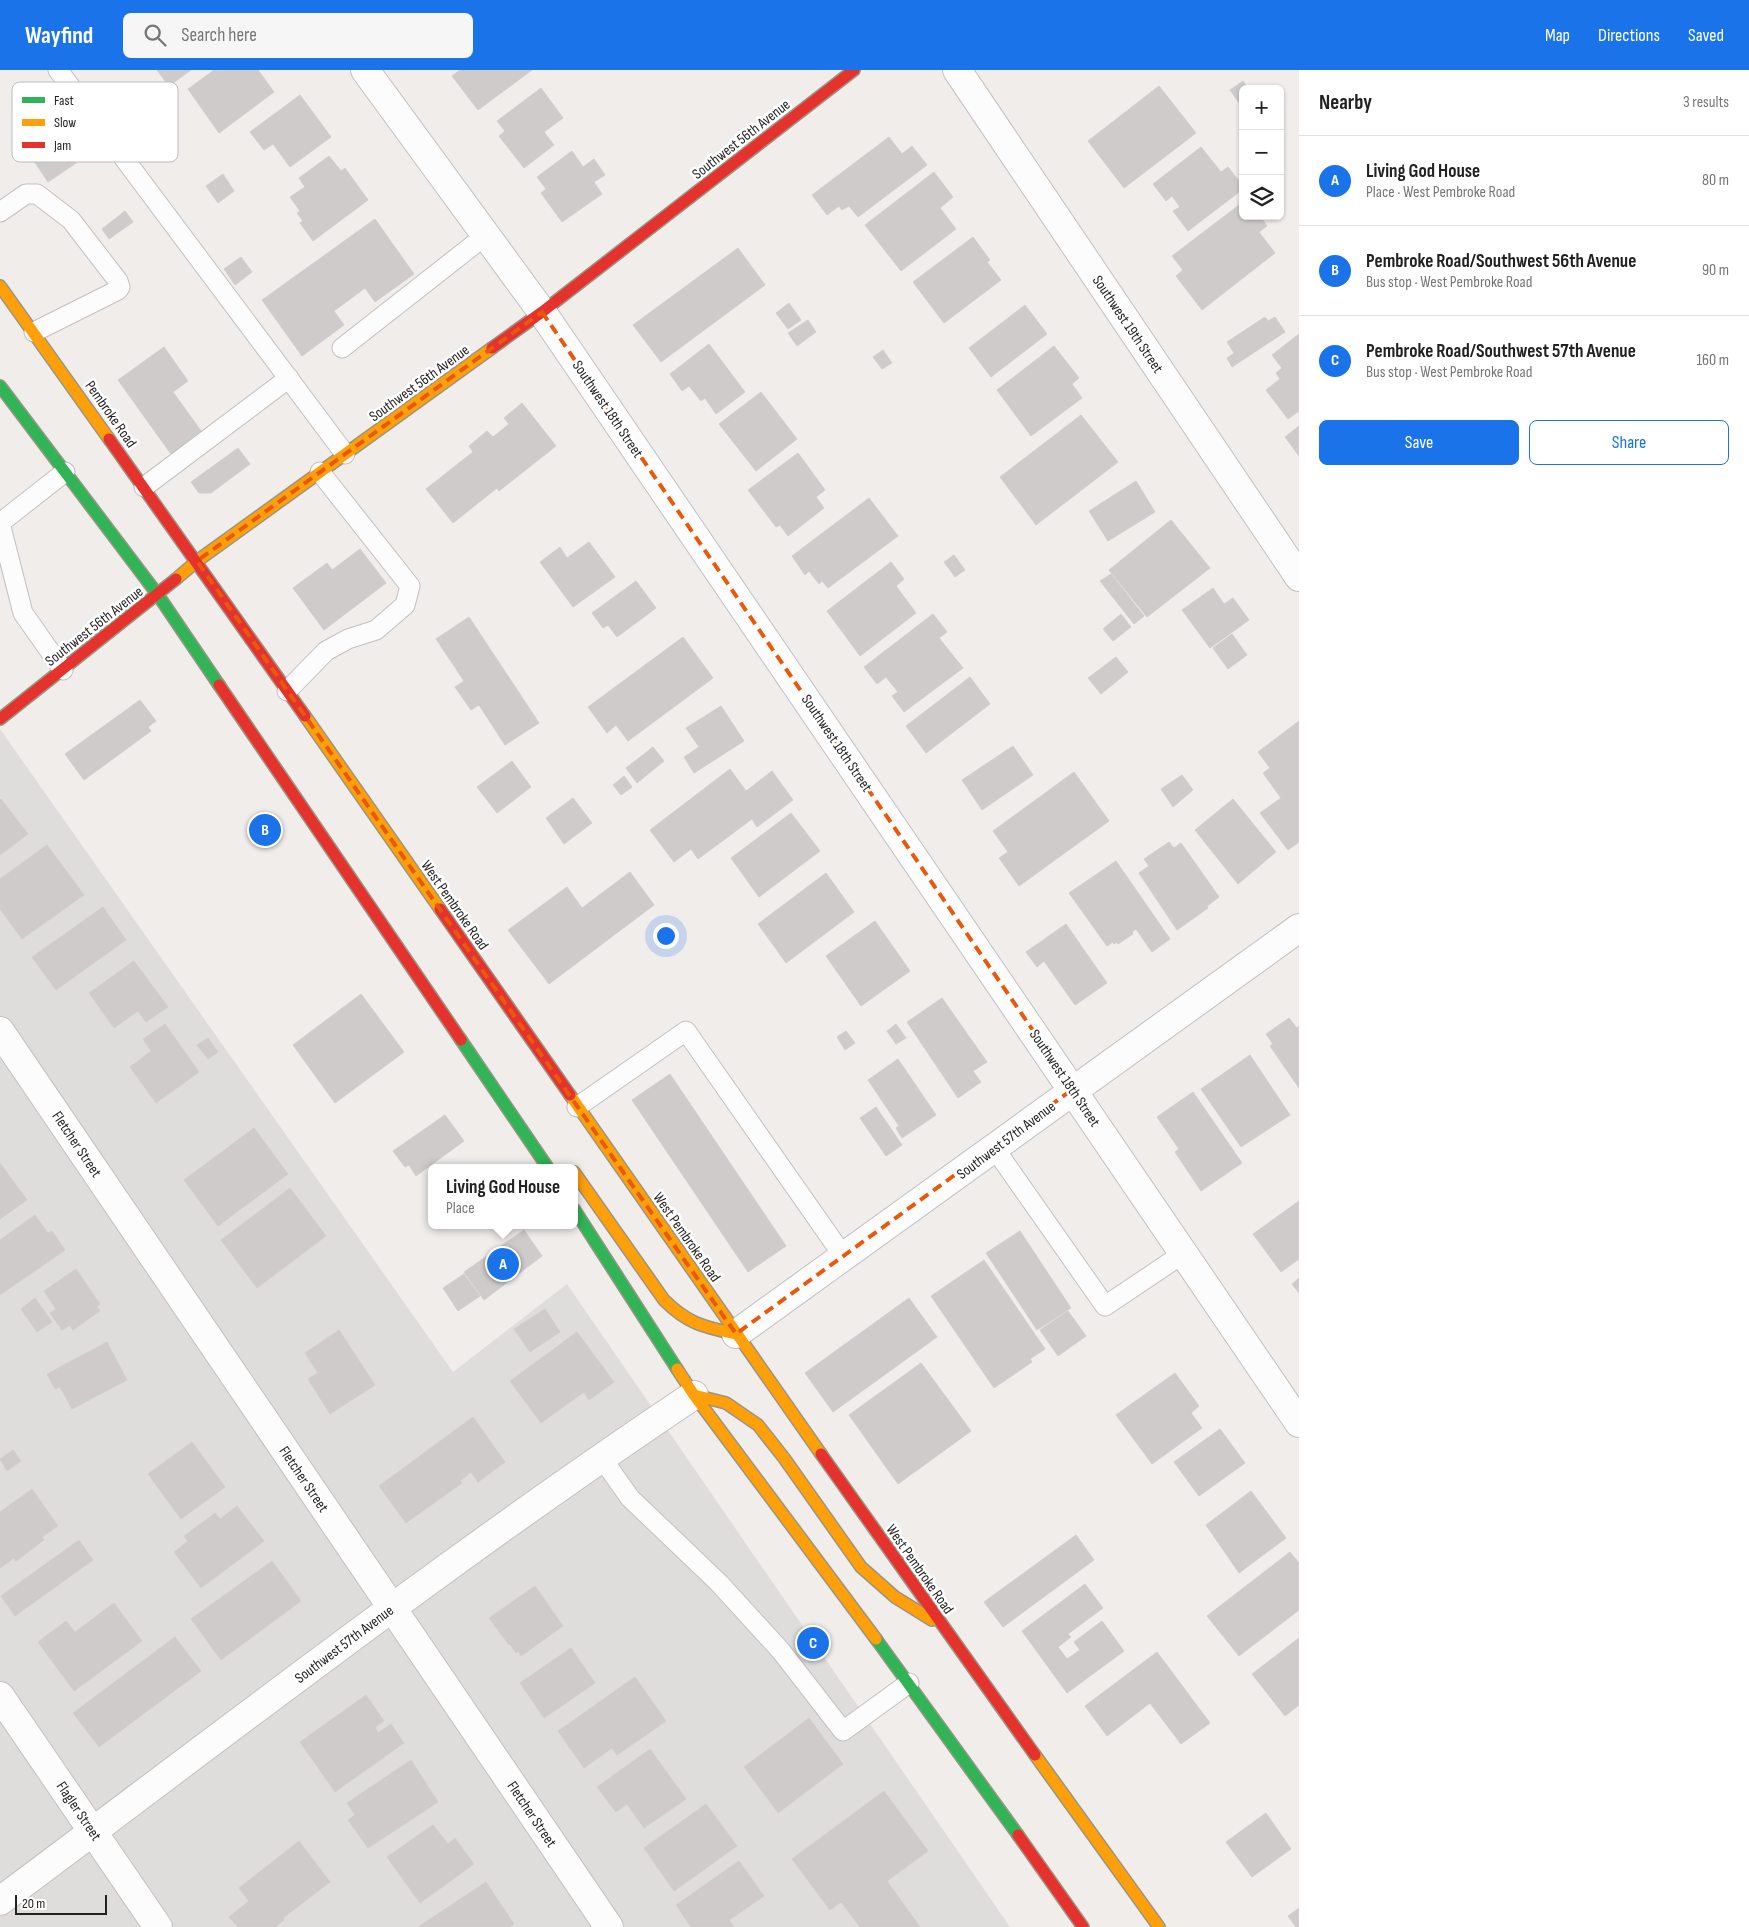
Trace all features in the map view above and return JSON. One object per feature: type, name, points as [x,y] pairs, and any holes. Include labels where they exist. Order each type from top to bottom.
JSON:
[{"type":"main road","name":"Southwest 56th Avenue","points":[[0,719],[158,595],[197,561],[542,312],[854,70]]},
{"type":"main road","name":"Pembroke Road","points":[[0,286],[197,561]]},
{"type":"main road","points":[[0,386],[158,595],[545,1164]]},
{"type":"main road","name":"West Pembroke Road","points":[[197,561],[736,1334],[943,1627],[1159,1927]]},
{"type":"main road","points":[[524,1132],[550,1149]]},
{"type":"main road","points":[[578,1177],[664,1300],[675,1310],[702,1327],[736,1334]]},
{"type":"main road","points":[[578,1215],[694,1395],[909,1683],[1083,1927]]},
{"type":"main road","points":[[694,1395],[726,1403],[758,1425],[784,1458],[860,1567],[895,1596],[943,1627]]},
{"type":"main road","points":[[1049,1880],[1066,1883]]},
{"type":"street","name":"Southwest 18th Street","points":[[365,70],[542,312],[1299,1423]]},
{"type":"street","name":"Southwest 19th Street","points":[[957,70],[1299,577]]},
{"type":"street","name":"Southwest 57th Avenue","points":[[736,1334],[995,1149],[1073,1089],[1299,928]]},
{"type":"street","name":"Fletcher Street","points":[[0,1031],[609,1927]]},
{"type":"street","name":"Southwest 57th Avenue","points":[[0,1901],[391,1608],[601,1457],[694,1395]]},
{"type":"street","name":"Flagler Street","points":[[0,1696],[158,1927]]},
{"type":"lane","points":[[58,70],[67,82]]},
{"type":"lane","points":[[127,162],[345,454]]},
{"type":"lane","points":[[0,212],[26,194],[36,194],[71,220],[118,282],[118,290],[34,332]]},
{"type":"lane","points":[[342,348],[486,235]]},
{"type":"lane","points":[[144,487],[289,378]]},
{"type":"lane","points":[[63,670],[23,613],[0,523],[65,472]]},
{"type":"lane","points":[[287,691],[326,651],[348,639],[376,630],[405,605],[410,586],[320,472]]},
{"type":"lane","points":[[577,1106],[686,1031],[844,1257]]},
{"type":"lane","points":[[995,1149],[1105,1306],[1184,1253]]},
{"type":"lane","points":[[601,1457],[630,1498],[718,1582],[780,1650],[843,1731],[909,1683]]},
{"type":"highlighted area","points":[[542,312],[1073,1089],[736,1334],[197,561]]},
{"type":"shaded area","points":[[0,729],[453,1372],[567,1284],[1010,1927],[0,1927]]},
{"type":"building","points":[[157,70],[191,70],[174,82],[166,82]]},
{"type":"building","points":[[214,70],[258,70],[274,92],[219,133],[188,89]]},
{"type":"building","points":[[460,70],[532,70],[478,110],[452,76]]},
{"type":"building","points":[[1243,81],[1246,85],[1239,85],[1239,103],[1230,90]]},
{"type":"building","points":[[1159,86],[1196,133],[1124,188],[1088,141]]},
{"type":"building","points":[[541,88],[563,118],[544,132],[554,145],[524,168],[499,136],[505,131],[497,121]]},
{"type":"building","points":[[300,95],[331,137],[290,167],[273,144],[264,150],[250,132]]},
{"type":"building","points":[[889,137],[902,154],[912,146],[927,165],[858,217],[849,206],[842,210],[839,206],[827,215],[812,195]]},
{"type":"building","points":[[1201,147],[1221,172],[1228,167],[1239,181],[1239,192],[1188,231],[1173,211],[1180,207],[1172,196],[1166,201],[1153,184]]},
{"type":"building","points":[[572,151],[583,167],[594,159],[605,175],[594,182],[602,194],[562,222],[541,193],[546,189],[537,177]]},
{"type":"building","points":[[329,156],[341,171],[345,168],[368,200],[313,241],[300,223],[303,221],[297,213],[300,211],[290,197],[305,187],[299,178]]},
{"type":"building","points":[[35,162],[78,162],[48,182]]},
{"type":"building","points":[[934,172],[953,197],[940,208],[956,229],[901,271],[865,225]]},
{"type":"building","points":[[223,174],[234,191],[218,203],[206,186]]},
{"type":"building","points":[[1239,205],[1239,220],[1263,220],[1267,226],[1259,232],[1275,253],[1202,310],[1176,276],[1183,270],[1172,256]]},
{"type":"building","points":[[125,211],[133,222],[109,239],[102,229]]},
{"type":"building","points":[[375,219],[414,274],[375,302],[365,288],[334,311],[344,325],[302,356],[262,300]]},
{"type":"building","points":[[973,237],[990,260],[987,262],[1001,280],[944,323],[913,282]]},
{"type":"building","points":[[738,248],[765,285],[661,362],[633,325]]},
{"type":"building","points":[[241,257],[252,272],[235,285],[224,269]]},
{"type":"building","points":[[789,303],[801,320],[788,329],[776,313]]},
{"type":"building","points":[[1025,305],[1047,334],[991,377],[969,348]]},
{"type":"building","points":[[1265,317],[1268,321],[1275,317],[1285,332],[1232,367],[1227,358],[1234,353],[1227,342]]},
{"type":"building","points":[[808,320],[816,332],[797,346],[788,333]]},
{"type":"building","points":[[1299,334],[1299,411],[1288,419],[1266,390],[1280,379],[1276,373],[1282,368],[1272,355]]},
{"type":"building","points":[[709,344],[745,392],[716,414],[705,398],[701,401],[689,386],[682,391],[670,374]]},
{"type":"building","points":[[1054,346],[1079,378],[1072,384],[1082,398],[1031,436],[997,390]]},
{"type":"building","points":[[164,347],[188,381],[173,392],[201,431],[171,454],[118,380]]},
{"type":"building","points":[[883,350],[892,363],[882,369],[873,357]]},
{"type":"building","points":[[761,392],[797,439],[756,471],[719,424]]},
{"type":"building","points":[[522,403],[556,446],[499,491],[497,488],[453,523],[426,489],[473,452],[469,446],[487,431],[493,437],[509,424],[504,418]]},
{"type":"building","points":[[1081,415],[1118,462],[1036,525],[1000,477]]},
{"type":"building","points":[[1299,426],[1299,456],[1285,437]]},
{"type":"building","points":[[238,448],[250,464],[211,493],[199,493],[191,482]]},
{"type":"building","points":[[798,453],[825,490],[816,497],[824,508],[788,536],[780,525],[776,527],[748,490]]},
{"type":"building","points":[[1136,481],[1155,512],[1108,541],[1089,511]]},
{"type":"building","points":[[869,498],[898,536],[828,588],[822,581],[819,584],[809,571],[805,575],[792,556]]},
{"type":"building","points":[[1171,520],[1210,568],[1147,617],[1109,570]]},
{"type":"building","points":[[589,542],[615,577],[573,607],[540,562],[560,547],[567,558]]},
{"type":"building","points":[[360,549],[386,583],[324,630],[293,588],[327,563],[332,570]]},
{"type":"building","points":[[954,555],[965,570],[955,577],[944,562]]},
{"type":"building","points":[[891,562],[904,579],[896,586],[916,613],[860,656],[827,611]]},
{"type":"building","points":[[1111,574],[1144,616],[1134,624],[1100,581]]},
{"type":"building","points":[[636,581],[656,608],[617,637],[608,625],[603,628],[592,613]]},
{"type":"building","points":[[1213,588],[1224,604],[1233,598],[1249,620],[1210,648],[1182,610]]},
{"type":"building","points":[[933,614],[947,632],[939,638],[963,668],[904,712],[892,696],[898,692],[886,677],[877,684],[864,667]]},
{"type":"building","points":[[1121,614],[1131,627],[1113,641],[1103,629]]},
{"type":"building","points":[[469,617],[539,723],[505,745],[479,705],[471,710],[455,687],[464,681],[436,639]]},
{"type":"building","points":[[1232,634],[1247,655],[1228,669],[1213,648]]},
{"type":"building","points":[[683,637],[713,678],[628,741],[616,725],[607,733],[588,707]]},
{"type":"building","points":[[1116,657],[1128,672],[1101,694],[1088,678]]},
{"type":"building","points":[[970,677],[990,704],[926,753],[906,726]]},
{"type":"building","points":[[140,700],[156,721],[148,727],[151,731],[84,780],[65,754]]},
{"type":"building","points":[[721,706],[744,741],[694,773],[684,757],[699,747],[686,728]]},
{"type":"building","points":[[1299,721],[1299,842],[1288,850],[1260,813],[1281,798],[1263,773],[1270,768],[1258,752]]},
{"type":"building","points":[[1013,746],[1033,775],[982,810],[962,780]]},
{"type":"building","points":[[653,747],[664,761],[637,783],[626,768]]},
{"type":"building","points":[[512,761],[531,787],[497,813],[477,787]]},
{"type":"building","points":[[730,769],[746,791],[772,771],[793,800],[757,827],[752,819],[698,859],[691,849],[674,862],[650,830]]},
{"type":"building","points":[[1074,772],[1109,821],[1019,886],[999,858],[1008,852],[993,831]]},
{"type":"building","points":[[1182,775],[1193,790],[1173,807],[1161,789]]},
{"type":"building","points":[[624,776],[632,787],[621,795],[613,785]]},
{"type":"building","points":[[573,798],[592,823],[564,844],[546,818]]},
{"type":"building","points":[[1233,799],[1276,852],[1238,884],[1195,830]]},
{"type":"building","points":[[0,800],[28,834],[0,855]]},
{"type":"building","points":[[791,813],[820,851],[759,897],[731,858]]},
{"type":"building","points":[[1169,842],[1174,848],[1181,843],[1219,897],[1207,906],[1208,908],[1177,930],[1139,873],[1149,866],[1144,859]]},
{"type":"building","points":[[47,845],[84,895],[22,939],[0,909],[0,879]]},
{"type":"building","points":[[1116,861],[1170,939],[1152,952],[1136,929],[1132,932],[1133,934],[1118,944],[1113,942],[1107,946],[1069,893]]},
{"type":"building","points":[[630,872],[654,905],[549,984],[508,930],[567,887],[582,908]]},
{"type":"building","points":[[826,873],[854,912],[786,963],[758,924]]},
{"type":"building","points":[[103,907],[126,940],[56,990],[32,957]]},
{"type":"building","points":[[875,921],[910,971],[861,1006],[826,956]]},
{"type":"building","points":[[1066,924],[1107,983],[1075,1005],[1044,961],[1037,967],[1026,952]]},
{"type":"building","points":[[134,961],[168,1007],[146,1022],[138,1011],[114,1028],[89,993]]},
{"type":"building","points":[[361,994],[404,1052],[335,1103],[293,1045]]},
{"type":"building","points":[[942,998],[987,1062],[973,1071],[981,1082],[958,1098],[907,1022]]},
{"type":"building","points":[[1289,1018],[1297,1028],[1299,1026],[1299,1088],[1270,1046],[1273,1044],[1266,1034]]},
{"type":"building","points":[[165,1024],[199,1072],[156,1103],[130,1067],[151,1051],[143,1039]]},
{"type":"building","points":[[896,1024],[906,1038],[896,1044],[887,1031]]},
{"type":"building","points":[[846,1031],[855,1043],[845,1050],[837,1037]]},
{"type":"building","points":[[208,1038],[218,1052],[208,1059],[197,1045]]},
{"type":"building","points":[[1250,1055],[1290,1115],[1241,1147],[1201,1089]]},
{"type":"building","points":[[898,1059],[936,1115],[902,1138],[896,1128],[899,1126],[868,1080]]},
{"type":"building","points":[[670,1074],[786,1246],[748,1272],[632,1100]]},
{"type":"building","points":[[1193,1092],[1242,1163],[1201,1191],[1175,1152],[1179,1149],[1157,1117]]},
{"type":"building","points":[[876,1107],[902,1145],[886,1156],[860,1118]]},
{"type":"building","points":[[445,1115],[464,1141],[432,1164],[428,1164],[428,1167],[416,1176],[409,1165],[405,1167],[393,1151]]},
{"type":"building","points":[[254,1128],[288,1174],[218,1226],[184,1180]]},
{"type":"building","points":[[0,1163],[27,1200],[0,1219]]},
{"type":"building","points":[[290,1188],[326,1236],[257,1288],[221,1240]]},
{"type":"building","points":[[1299,1201],[1299,1259],[1281,1272],[1253,1234]]},
{"type":"building","points":[[35,1215],[48,1233],[52,1231],[65,1250],[0,1295],[0,1240]]},
{"type":"building","points":[[524,1230],[542,1256],[484,1300],[464,1272]]},
{"type":"building","points":[[1020,1231],[1071,1308],[1037,1330],[986,1253]]},
{"type":"building","points":[[984,1260],[1045,1349],[1030,1359],[1032,1362],[994,1388],[931,1296]]},
{"type":"building","points":[[76,1269],[100,1304],[97,1306],[100,1311],[73,1330],[70,1325],[62,1330],[50,1313],[56,1309],[44,1291]]},
{"type":"building","points":[[464,1274],[480,1296],[458,1311],[443,1288]]},
{"type":"building","points":[[1299,1278],[1299,1293],[1292,1284]]},
{"type":"building","points":[[35,1298],[52,1322],[37,1332],[21,1309]]},
{"type":"building","points":[[909,1298],[937,1337],[833,1412],[805,1373]]},
{"type":"building","points":[[545,1309],[560,1332],[530,1352],[514,1329]]},
{"type":"building","points":[[1068,1311],[1086,1336],[1058,1356],[1040,1330]]},
{"type":"building","points":[[339,1330],[375,1385],[330,1414],[308,1379],[318,1373],[305,1353]]},
{"type":"building","points":[[577,1332],[614,1382],[589,1400],[584,1392],[541,1423],[510,1381]]},
{"type":"building","points":[[107,1342],[127,1380],[72,1409],[60,1387],[55,1389],[47,1374]]},
{"type":"building","points":[[921,1363],[971,1431],[898,1484],[849,1415]]},
{"type":"building","points":[[1175,1373],[1199,1406],[1191,1413],[1202,1428],[1152,1464],[1116,1415]]},
{"type":"building","points":[[473,1417],[505,1462],[478,1482],[471,1472],[460,1481],[462,1483],[406,1523],[379,1486]]},
{"type":"building","points":[[1220,1429],[1245,1463],[1199,1496],[1174,1462]]},
{"type":"building","points":[[192,1442],[225,1487],[181,1519],[148,1474]]},
{"type":"building","points":[[13,1450],[21,1461],[7,1471],[0,1459]]},
{"type":"building","points":[[32,1489],[58,1526],[42,1537],[44,1540],[16,1561],[14,1558],[0,1568],[0,1512]]},
{"type":"building","points":[[1251,1491],[1286,1538],[1239,1573],[1206,1525]]},
{"type":"building","points":[[237,1506],[264,1541],[201,1588],[174,1552],[188,1541],[184,1536],[215,1513],[220,1519]]},
{"type":"building","points":[[1076,1535],[1094,1560],[1003,1627],[984,1602]]},
{"type":"building","points":[[79,1540],[93,1560],[15,1616],[1,1596]]},
{"type":"building","points":[[1290,1552],[1299,1563],[1299,1610],[1239,1656],[1207,1616]]},
{"type":"building","points":[[272,1561],[301,1601],[221,1660],[191,1619]]},
{"type":"building","points":[[1085,1584],[1103,1608],[1068,1634],[1071,1637],[1058,1647],[1067,1659],[1080,1650],[1074,1642],[1102,1621],[1124,1651],[1067,1693],[1022,1631]]},
{"type":"building","points":[[535,1586],[563,1626],[521,1656],[518,1651],[516,1653],[509,1645],[489,1618]]},
{"type":"building","points":[[114,1603],[142,1641],[74,1691],[38,1642],[66,1621],[75,1632]]},
{"type":"building","points":[[175,1637],[201,1671],[99,1747],[73,1713]]},
{"type":"building","points":[[1299,1638],[1299,1705],[1285,1716],[1252,1674]]},
{"type":"building","points":[[571,1648],[595,1683],[544,1718],[520,1683]]},
{"type":"building","points":[[1157,1652],[1210,1723],[1181,1744],[1150,1703],[1107,1736],[1085,1706]]},
{"type":"building","points":[[635,1677],[666,1721],[617,1755],[612,1748],[584,1768],[558,1731]]},
{"type":"building","points":[[366,1695],[384,1721],[375,1727],[378,1733],[391,1724],[404,1743],[335,1792],[300,1742]]},
{"type":"building","points":[[809,1718],[843,1764],[778,1813],[744,1767]]},
{"type":"building","points":[[650,1749],[686,1799],[644,1828],[627,1804],[616,1812],[597,1787]]},
{"type":"building","points":[[411,1760],[438,1802],[368,1848],[348,1820],[355,1815],[347,1803]]},
{"type":"building","points":[[884,1791],[928,1851],[887,1881],[920,1927],[860,1927],[841,1902],[830,1910],[792,1859]]},
{"type":"building","points":[[706,1804],[737,1846],[674,1891],[644,1848]]},
{"type":"building","points":[[1266,1813],[1291,1849],[1252,1877],[1226,1842]]},
{"type":"building","points":[[433,1825],[448,1844],[455,1838],[474,1864],[420,1903],[387,1857]]},
{"type":"building","points":[[299,1841],[330,1882],[283,1918],[284,1920],[275,1927],[238,1927],[229,1917],[249,1901],[239,1888]]},
{"type":"building","points":[[739,1861],[764,1896],[729,1920],[734,1927],[691,1927],[676,1905]]},
{"type":"building","points":[[486,1882],[514,1924],[510,1927],[418,1927]]},
{"type":"building","points":[[1299,1908],[1299,1927],[1296,1927],[1288,1916]]},
{"type":"traffic: fast","points":[[0,386],[158,595],[219,685]]},
{"type":"traffic: fast","points":[[461,1040],[545,1164]]},
{"type":"traffic: fast","points":[[578,1215],[677,1369]]},
{"type":"traffic: fast","points":[[876,1639],[1018,1835]]},
{"type":"traffic: slow","points":[[0,286],[109,439]]},
{"type":"traffic: slow","points":[[176,579],[197,561],[492,348]]},
{"type":"traffic: slow","points":[[305,716],[440,909]]},
{"type":"traffic: slow","points":[[570,1095],[821,1454]]},
{"type":"traffic: slow","points":[[578,1178],[664,1300],[681,1314],[697,1323],[736,1334]]},
{"type":"traffic: slow","points":[[677,1369],[694,1395],[876,1639]]},
{"type":"traffic: slow","points":[[694,1395],[726,1403],[758,1425],[784,1458],[861,1567],[895,1597],[932,1620]]},
{"type":"traffic: slow","points":[[1035,1755],[1159,1927]]},
{"type":"traffic: jam","points":[[492,348],[542,312],[854,70]]},
{"type":"traffic: jam","points":[[109,439],[305,716]]},
{"type":"traffic: jam","points":[[0,719],[176,579]]},
{"type":"traffic: jam","points":[[219,685],[461,1040]]},
{"type":"traffic: jam","points":[[440,909],[570,1095]]},
{"type":"traffic: jam","points":[[821,1454],[1035,1755]]},
{"type":"traffic: jam","points":[[1018,1835],[1083,1927]]},
{"type":"place","name":"Pembroke Road/Southwest 56th Avenue","points":[[265,830]]},
{"type":"place","name":"Living God House","points":[[503,1264]]},
{"type":"place","name":"Pembroke Road/Southwest 57th Avenue","points":[[813,1643]]}]
